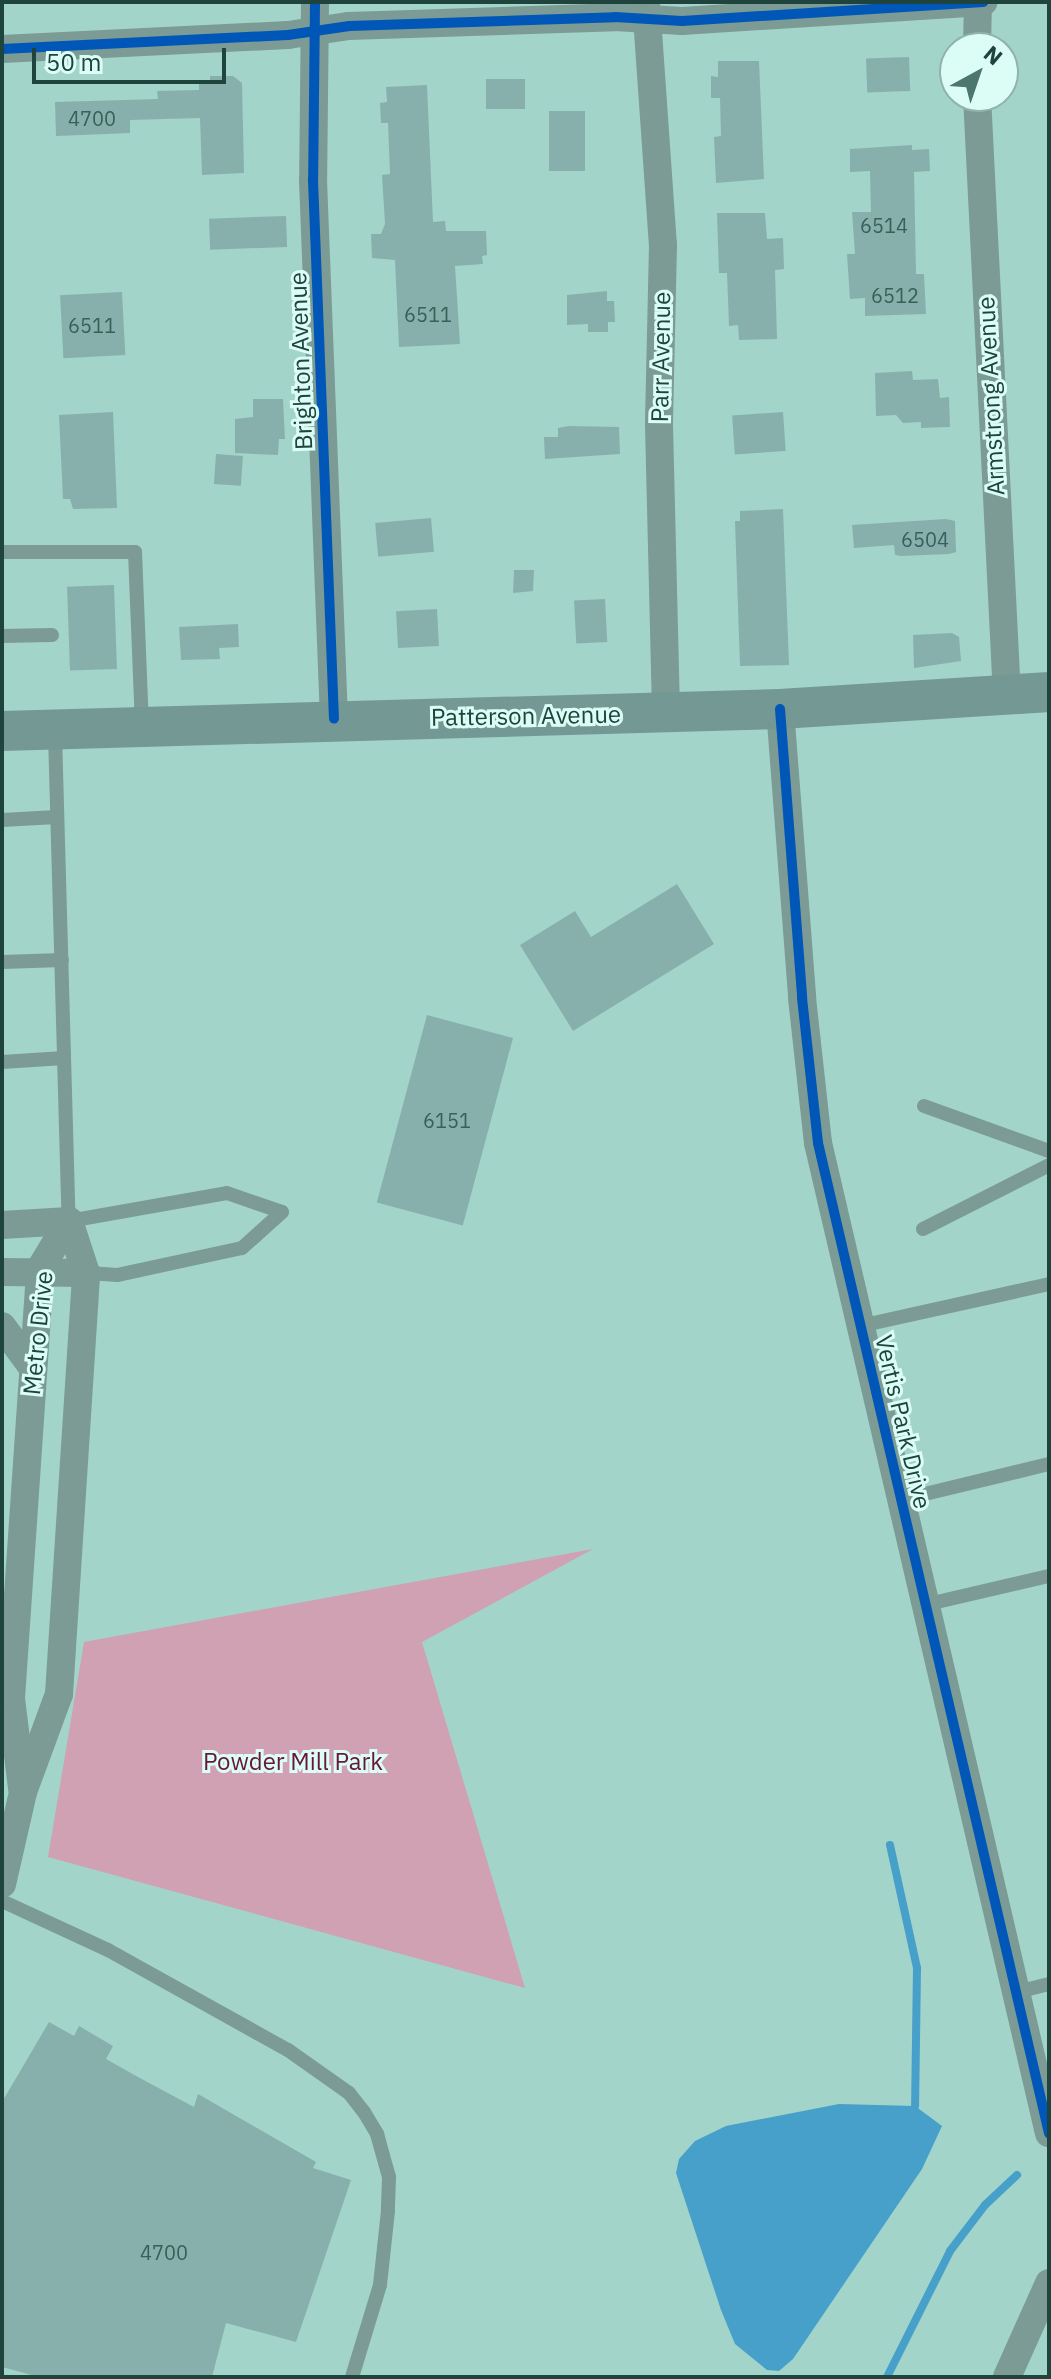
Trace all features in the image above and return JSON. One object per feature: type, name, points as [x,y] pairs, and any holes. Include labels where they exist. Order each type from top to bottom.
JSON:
[{"type":"main road","name":"Patterson Avenue","points":[[2,731],[334,719],[780,709],[1049,692]]},
{"type":"street","name":"Brighton Avenue","points":[[315,2],[313,180],[334,719]]},
{"type":"street","points":[[2,49],[646,10],[980,2],[978,32]]},
{"type":"street","name":"Parr Avenue","points":[[646,10],[663,245],[659,425],[666,713]]},
{"type":"street","name":"Armstrong Avenue","points":[[978,112],[1007,697]]},
{"type":"street","name":"Vertis Park Drive","points":[[780,709],[802,998],[818,1143],[1049,2133]]},
{"type":"street","points":[[2,1225],[69,1221]]},
{"type":"street","name":"Metro Drive","points":[[23,1792],[11,1698],[40,1269],[69,1221]]},
{"type":"street","name":"Metro Drive","points":[[2,1884],[23,1792],[59,1694],[86,1273],[69,1221]]},
{"type":"street","points":[[2,1272],[40,1269],[86,1273]]},
{"type":"street","points":[[2,1326],[33,1368]]},
{"type":"street","points":[[1007,2377],[1049,2283]]},
{"type":"lane","points":[[2,552],[135,552],[142,726]]},
{"type":"lane","points":[[2,636],[52,635]]},
{"type":"lane","points":[[55,729],[69,1221],[227,1193],[282,1212],[242,1248],[117,1275],[86,1273]]},
{"type":"lane","points":[[2,820],[57,817]]},
{"type":"lane","points":[[2,962],[62,960]]},
{"type":"lane","points":[[2,1062],[64,1058]]},
{"type":"lane","points":[[924,1106],[1049,1151]]},
{"type":"lane","points":[[923,1229],[1049,1165]]},
{"type":"lane","points":[[860,1326],[1049,1284]]},
{"type":"lane","points":[[900,1500],[1049,1464]]},
{"type":"lane","points":[[924,1605],[1049,1576]]},
{"type":"lane","points":[[2,1901],[108,1950],[288,2050],[349,2093],[364,2112],[377,2134],[389,2177],[388,2211],[380,2285],[352,2377]]},
{"type":"lane","points":[[1017,1992],[1049,1984]]},
{"type":"green space","name":"Powder Mill Park","points":[[593,1549],[422,1642],[525,1988],[48,1857],[84,1642]]},
{"type":"water","points":[[839,2104],[915,2106],[942,2126],[922,2169],[793,2359],[779,2371],[767,2370],[735,2344],[676,2173],[679,2159],[695,2141],[726,2126]]},
{"type":"building","points":[[909,57],[910,91],[867,92],[866,59]]},
{"type":"building","points":[[718,61],[759,61],[764,179],[716,183],[714,137],[721,136],[720,98],[711,98],[711,76],[718,77]]},
{"type":"building","points":[[210,76],[233,76],[242,83],[244,173],[202,175],[200,118],[130,120],[130,133],[56,136],[55,102],[158,99],[157,91],[199,90],[199,84],[210,84]]},
{"type":"building","points":[[486,79],[525,79],[525,109],[486,109]]},
{"type":"building","points":[[427,85],[433,222],[445,221],[446,231],[486,231],[487,255],[482,256],[483,264],[455,266],[460,344],[399,347],[395,260],[372,258],[371,234],[381,234],[385,224],[382,175],[390,174],[388,123],[381,123],[380,103],[387,102],[386,87]]},
{"type":"building","points":[[549,111],[585,111],[585,171],[549,171]]},
{"type":"building","points":[[912,145],[912,150],[929,149],[930,171],[914,172],[916,274],[924,274],[926,314],[865,316],[865,298],[850,299],[847,254],[855,254],[852,212],[871,212],[870,171],[850,172],[850,149]]},
{"type":"building","points":[[717,213],[765,213],[767,239],[783,238],[784,269],[775,270],[777,339],[739,340],[738,325],[729,326],[727,273],[719,273]]},
{"type":"building","points":[[286,216],[287,247],[210,250],[209,219]]},
{"type":"building","points":[[607,291],[607,301],[614,301],[615,322],[608,322],[608,332],[588,332],[588,324],[567,325],[567,295]]},
{"type":"building","points":[[122,292],[125,355],[63,358],[60,295]]},
{"type":"building","points":[[912,371],[913,380],[938,379],[940,398],[949,397],[950,427],[921,428],[921,422],[903,423],[896,415],[876,416],[875,373]]},
{"type":"building","points":[[253,399],[283,399],[285,439],[279,439],[278,455],[235,453],[235,419],[253,417]]},
{"type":"building","points":[[113,412],[117,508],[73,509],[70,499],[63,499],[59,415]]},
{"type":"building","points":[[783,412],[786,451],[735,454],[732,416]]},
{"type":"building","points":[[619,427],[620,454],[545,459],[544,437],[558,437],[558,428]]},
{"type":"building","points":[[216,454],[243,456],[241,486],[214,484]]},
{"type":"building","points":[[783,509],[789,665],[740,666],[735,521],[740,521],[740,511]]},
{"type":"building","points":[[431,518],[434,552],[378,557],[375,523]]},
{"type":"building","points":[[955,521],[956,552],[901,556],[895,555],[894,545],[854,548],[852,525]]},
{"type":"building","points":[[514,570],[534,570],[533,591],[513,593]]},
{"type":"building","points":[[114,585],[117,669],[70,671],[67,587]]},
{"type":"building","points":[[605,599],[607,642],[576,644],[574,601]]},
{"type":"building","points":[[437,609],[439,646],[398,648],[396,611]]},
{"type":"building","points":[[238,624],[239,647],[219,648],[220,659],[181,660],[179,627]]},
{"type":"building","points":[[952,633],[959,637],[961,661],[914,668],[913,635]]},
{"type":"building","points":[[677,884],[714,944],[573,1031],[520,945],[575,911],[591,937]]},
{"type":"building","points":[[427,1015],[513,1038],[463,1225],[377,1202]]},
{"type":"building","points":[[49,2022],[74,2036],[79,2026],[113,2046],[106,2059],[194,2107],[198,2094],[316,2162],[313,2168],[351,2180],[296,2342],[226,2323],[212,2377],[39,2377],[2,2367],[2,2102]]},
{"type":"waterway","points":[[890,1845],[917,1968],[915,2106]]},
{"type":"waterway","points":[[887,2377],[950,2251],[985,2205],[1017,2175]]},
{"type":"cycle path","points":[[315,2],[313,180],[334,719]]},
{"type":"cycle path","points":[[2,49],[288,35],[349,26],[615,17],[682,21],[983,2]]},
{"type":"cycle path","points":[[780,709],[802,998],[818,1143],[1049,2133]]}]
